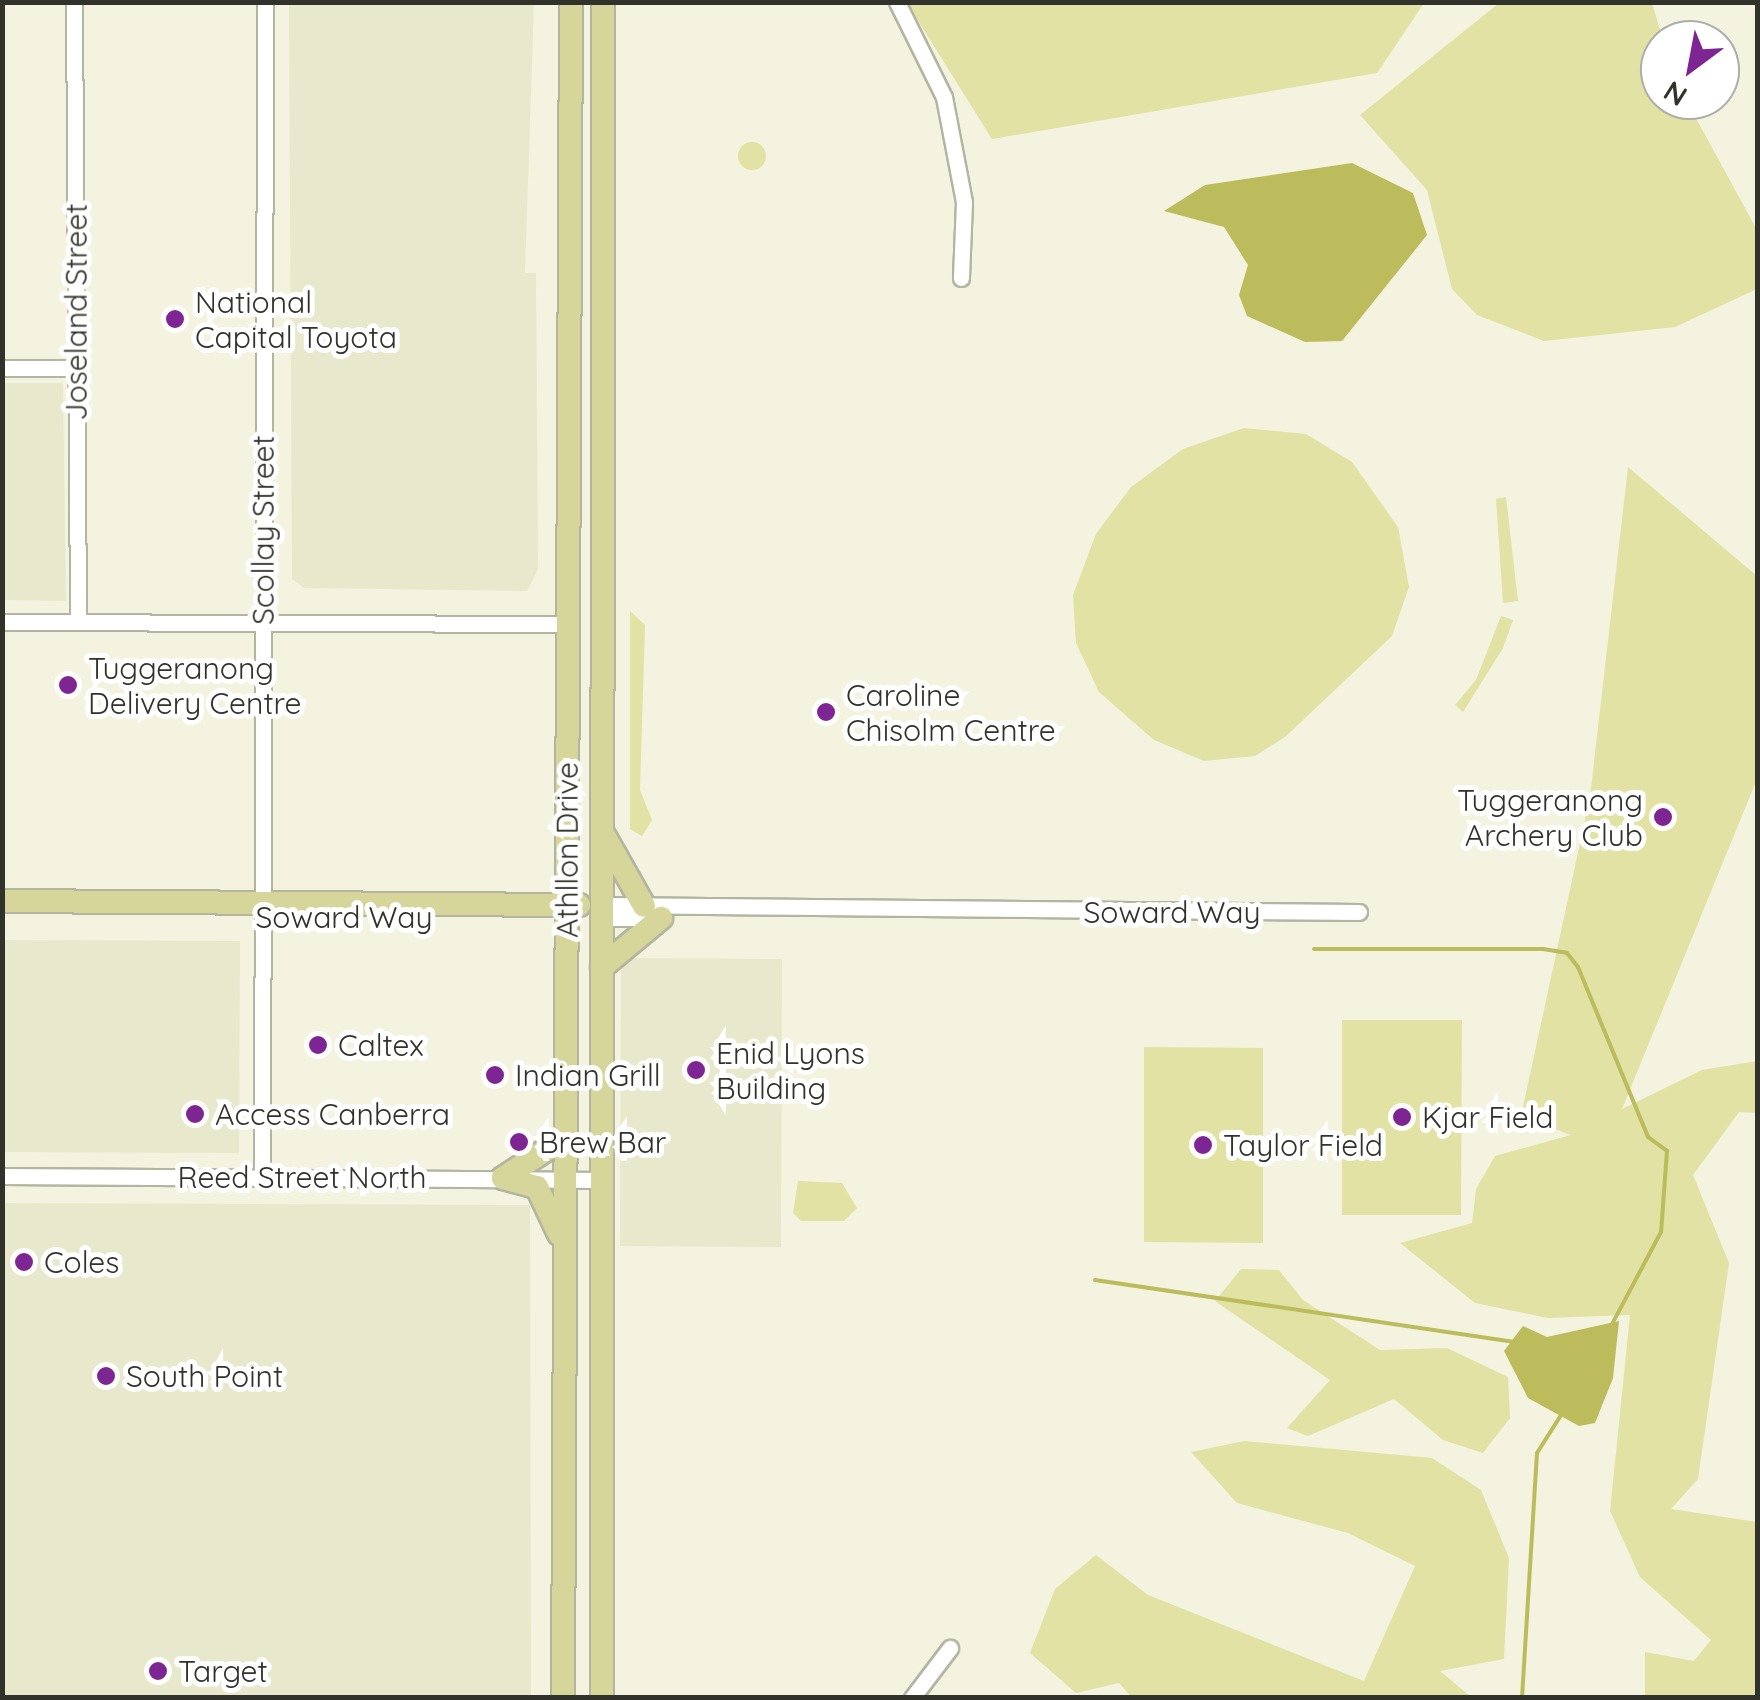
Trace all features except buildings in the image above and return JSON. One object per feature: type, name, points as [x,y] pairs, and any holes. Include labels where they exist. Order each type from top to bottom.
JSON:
[{"type":"main road","name":"Athllon Drive","points":[[563,1698],[572,2]]},
{"type":"main road","name":"Athllon Drive","points":[[602,2],[602,1698]]},
{"type":"main road","points":[[602,535],[592,605],[568,624],[596,637],[602,676]]},
{"type":"main road","points":[[602,830],[652,912],[602,967]]},
{"type":"main road","name":"Soward Way","points":[[2,901],[262,910]]},
{"type":"main road","name":"Soward Way","points":[[2,916],[262,910],[602,912]]},
{"type":"main road","points":[[503,1178],[566,1137]]},
{"type":"main road","points":[[503,1178],[547,1198],[565,1257]]},
{"type":"street","name":"Joseland Street","points":[[74,2],[78,622]]},
{"type":"street","name":"Scollay Street","points":[[262,1178],[265,2]]},
{"type":"street","points":[[897,2],[944,97],[964,202],[961,278]]},
{"type":"street","points":[[2,368],[76,368]]},
{"type":"street","points":[[2,622],[568,624]]},
{"type":"street","name":"Soward Way","points":[[602,912],[1359,912]]},
{"type":"street","name":"Reed Street North","points":[[2,1176],[602,1180]]},
{"type":"street","points":[[912,1698],[950,1648]]},
{"type":"shaded area","points":[[289,3],[534,3],[525,273],[536,273],[538,569],[527,591],[304,588],[292,579]]},
{"type":"shaded area","points":[[1352,163],[1413,193],[1427,235],[1342,341],[1305,342],[1247,316],[1239,295],[1248,265],[1224,227],[1164,211],[1205,185]]},
{"type":"shaded area","points":[[3,383],[63,383],[66,601],[3,600]]},
{"type":"shaded area","points":[[3,940],[240,941],[239,1153],[3,1152]]},
{"type":"shaded area","points":[[621,958],[782,959],[781,1247],[620,1246]]},
{"type":"shaded area","points":[[3,1203],[530,1205],[531,1697],[3,1697]]},
{"type":"shaded area","points":[[1619,1321],[1613,1378],[1595,1423],[1579,1426],[1528,1398],[1504,1351],[1523,1326],[1547,1337]]},
{"type":"green space","points":[[907,3],[1424,3],[1377,73],[992,139]]},
{"type":"green space","points":[[1499,3],[1652,3],[1657,20],[1640,20],[1640,120],[1697,120],[1757,230],[1757,289],[1675,327],[1544,341],[1477,315],[1452,289],[1427,190],[1360,115]]},
{"type":"green space","points":[[752,142],[762,146],[766,156],[762,166],[752,170],[742,166],[738,156],[742,146]]},
{"type":"green space","points":[[1244,428],[1306,434],[1352,462],[1398,527],[1409,587],[1392,636],[1285,737],[1255,756],[1204,761],[1154,740],[1099,692],[1076,643],[1073,595],[1096,534],[1131,487],[1183,449]]},
{"type":"green space","points":[[1628,467],[1757,576],[1757,779],[1622,1109],[1702,1070],[1757,1061],[1757,1113],[1739,1112],[1693,1175],[1729,1263],[1698,1479],[1671,1509],[1757,1522],[1757,1697],[1645,1697],[1645,1652],[1694,1661],[1711,1640],[1640,1577],[1610,1511],[1630,1315],[1548,1318],[1475,1303],[1400,1243],[1472,1223],[1476,1189],[1495,1156],[1571,1135],[1521,1116],[1590,797]]},
{"type":"green space","points":[[1506,497],[1518,601],[1503,603],[1496,499]]},
{"type":"green space","points":[[630,611],[645,625],[640,790],[652,820],[642,836],[630,829]]},
{"type":"green space","points":[[1501,616],[1513,620],[1503,648],[1463,712],[1455,705],[1476,680]]},
{"type":"green space","name":"Kjar Field","points":[[1342,1020],[1462,1020],[1461,1215],[1342,1215]]},
{"type":"green space","name":"Taylor Field","points":[[1144,1047],[1263,1048],[1263,1243],[1144,1242]]},
{"type":"green space","points":[[798,1181],[842,1183],[857,1208],[844,1221],[801,1221],[793,1213]]},
{"type":"green space","points":[[1241,1269],[1279,1270],[1303,1300],[1380,1350],[1447,1348],[1508,1377],[1510,1418],[1483,1453],[1443,1440],[1394,1399],[1308,1436],[1287,1428],[1330,1380],[1215,1301]]},
{"type":"green space","points":[[1244,1441],[1432,1458],[1481,1490],[1509,1558],[1504,1659],[1440,1671],[1471,1697],[1132,1698],[1119,1683],[1076,1693],[1030,1653],[1055,1589],[1096,1555],[1148,1595],[1364,1681],[1415,1566],[1348,1533],[1237,1503],[1191,1452]]},
{"type":"waterway","points":[[1314,949],[1543,949],[1567,953],[1578,967],[1648,1137],[1667,1151],[1661,1232],[1611,1326]]},
{"type":"waterway","points":[[1095,1280],[1514,1342]]},
{"type":"waterway","points":[[1522,1698],[1537,1453],[1563,1412]]},
{"type":"place","name":"National Capital Toyota","points":[[175,319]]},
{"type":"place","name":"Tuggeranong Delivery Centre","points":[[68,685]]},
{"type":"place","name":"Caroline Chisolm Centre","points":[[826,712]]},
{"type":"place","name":"Tuggeranong Archery Club","points":[[1663,817]]},
{"type":"place","name":"Caltex","points":[[318,1045]]},
{"type":"place","name":"Enid Lyons Building","points":[[696,1070]]},
{"type":"place","name":"Indian Grill","points":[[495,1075]]},
{"type":"place","name":"Access Canberra","points":[[195,1114]]},
{"type":"place","name":"Kjar Field","points":[[1402,1117]]},
{"type":"place","name":"Brew Bar","points":[[519,1142]]},
{"type":"place","name":"Taylor Field","points":[[1203,1145]]},
{"type":"place","name":"Coles","points":[[24,1262]]},
{"type":"place","name":"South Point","points":[[106,1376]]},
{"type":"place","name":"Target","points":[[158,1671]]}]
